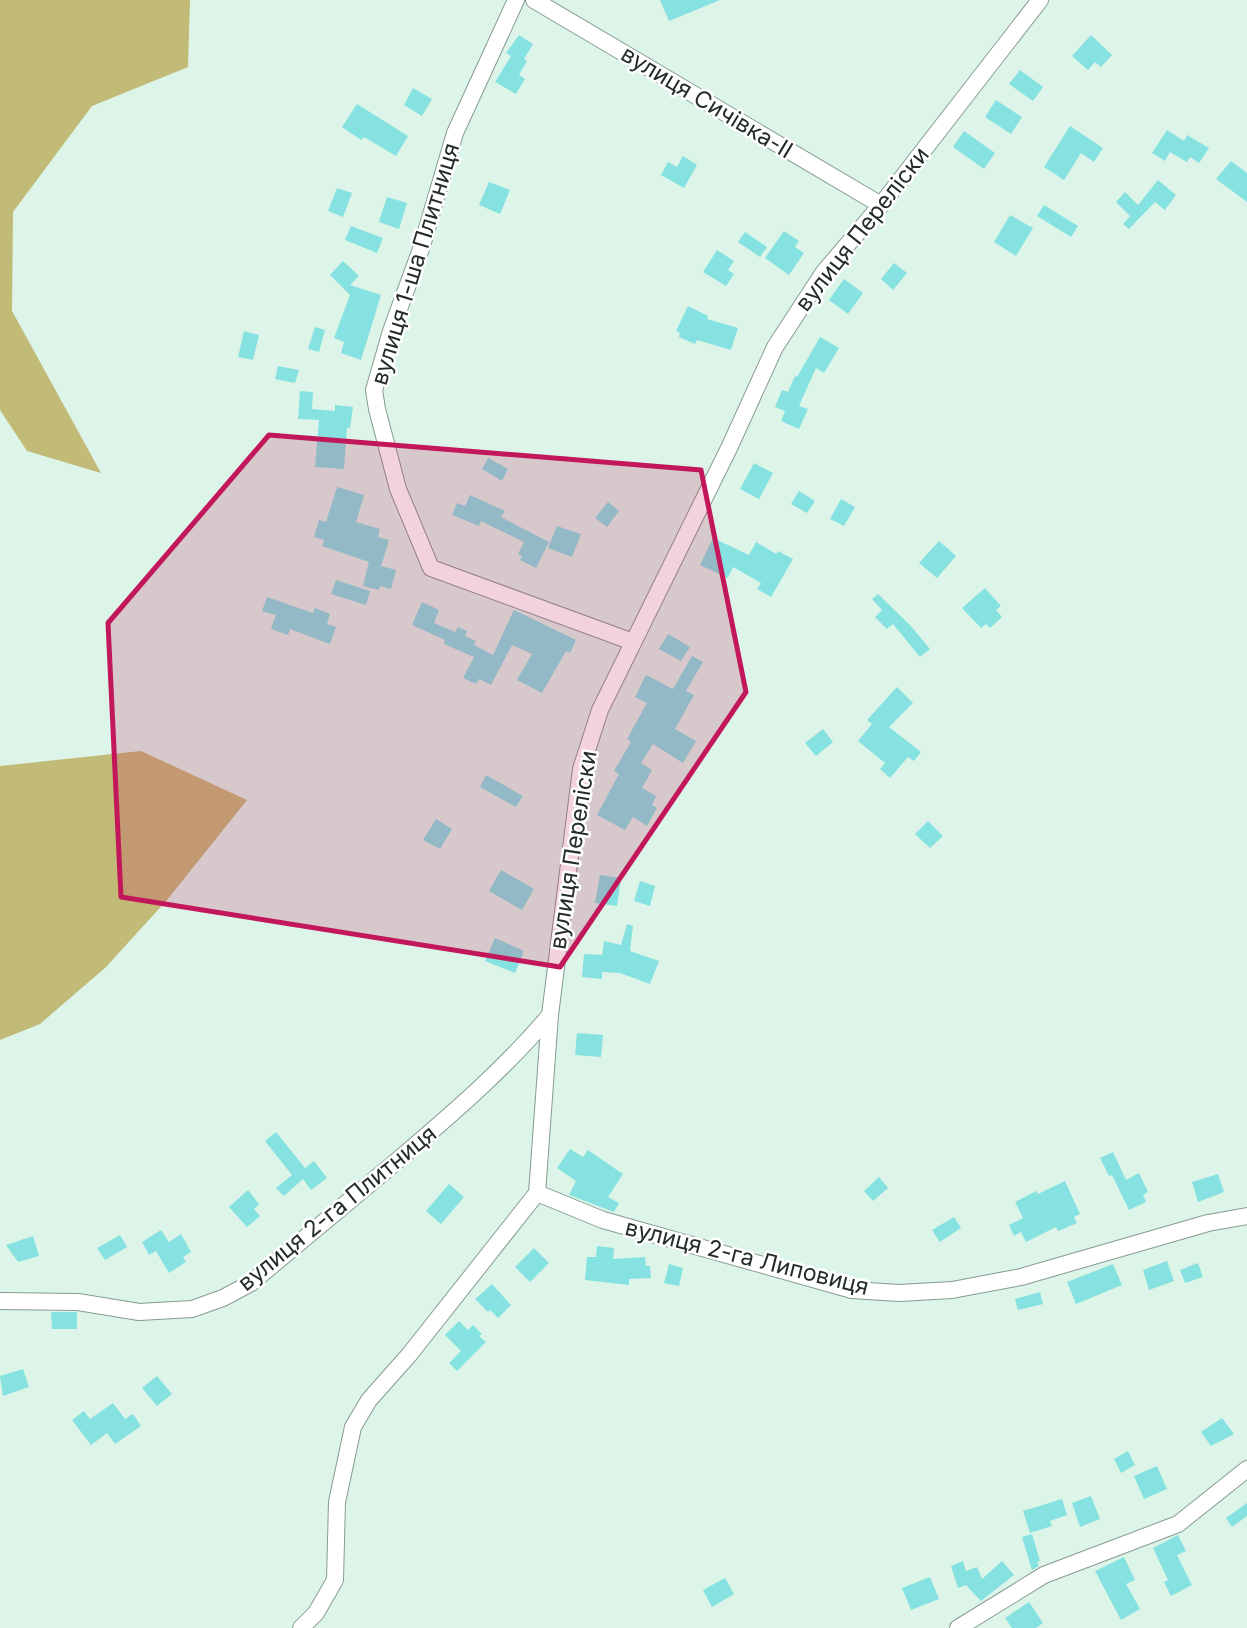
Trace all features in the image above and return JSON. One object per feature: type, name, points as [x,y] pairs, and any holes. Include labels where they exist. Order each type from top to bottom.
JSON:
[{"type":"street","name":"вулиця 1-ша Плитниця","points":[[516,0],[455,134],[421,249],[391,331],[374,390],[377,409],[398,489],[430,568],[633,642]]},
{"type":"street","name":"вулиця Сичівка-II","points":[[534,0],[562,8],[881,205]]},
{"type":"street","name":"вулиця Переліски","points":[[537,1193],[550,1015],[581,769],[600,710],[730,446],[775,347],[824,272],[881,205],[1040,0]]},
{"type":"street","name":"вулиця 2-га Плитниця","points":[[0,1301],[78,1302],[139,1312],[192,1309],[223,1298],[251,1283],[425,1137],[498,1072],[550,1015]]},
{"type":"street","name":"вулиця 2-га Липовиця","points":[[537,1193],[603,1220],[852,1290],[899,1293],[952,1290],[1021,1277],[1208,1223],[1247,1216]]},
{"type":"street","points":[[301,1628],[316,1613],[335,1580],[337,1502],[353,1427],[369,1400],[409,1355],[537,1193]]},
{"type":"street","points":[[958,1628],[1044,1575],[1178,1524],[1247,1469]]},
{"type":"highlighted area","points":[[269,435],[701,470],[746,692],[560,967],[121,897],[108,623]]},
{"type":"shaded area","points":[[0,0],[190,0],[188,67],[92,106],[13,212],[12,311],[101,473],[27,451],[0,410]]},
{"type":"shaded area","points":[[141,751],[247,800],[167,900],[106,967],[40,1024],[0,1040],[0,766]]},
{"type":"building","points":[[660,0],[720,0],[669,21]]},
{"type":"building","points":[[519,35],[533,44],[519,75],[525,79],[516,94],[495,82],[511,56],[506,53]]},
{"type":"building","points":[[1091,35],[1112,55],[1101,67],[1095,62],[1088,70],[1072,56]]},
{"type":"building","points":[[1020,70],[1043,87],[1033,101],[1009,84]]},
{"type":"building","points":[[413,88],[432,99],[422,116],[404,105]]},
{"type":"building","points":[[996,100],[1022,117],[1011,134],[985,117]]},
{"type":"building","points":[[357,104],[408,136],[396,156],[364,137],[361,140],[342,127]]},
{"type":"building","points":[[1070,126],[1103,148],[1094,162],[1081,153],[1064,180],[1044,167]]},
{"type":"building","points":[[1167,130],[1184,141],[1187,135],[1209,148],[1199,163],[1190,157],[1187,162],[1170,152],[1165,161],[1152,153]]},
{"type":"building","points":[[964,131],[995,153],[984,169],[953,147]]},
{"type":"building","points":[[683,156],[697,165],[684,188],[661,175],[668,162],[677,167]]},
{"type":"building","points":[[1231,161],[1247,173],[1247,202],[1216,179]]},
{"type":"building","points":[[1158,180],[1176,195],[1165,210],[1155,202],[1129,229],[1123,224],[1130,216],[1116,202],[1125,192],[1138,205]]},
{"type":"building","points":[[489,182],[510,190],[500,214],[479,205]]},
{"type":"building","points":[[337,188],[352,193],[343,217],[328,211]]},
{"type":"building","points":[[387,197],[407,203],[399,229],[379,222]]},
{"type":"building","points":[[1044,205],[1078,226],[1071,237],[1037,216]]},
{"type":"building","points":[[1010,215],[1033,228],[1016,256],[994,242]]},
{"type":"building","points":[[351,226],[383,238],[377,253],[345,240]]},
{"type":"building","points":[[784,231],[799,241],[795,247],[804,253],[789,275],[765,258]]},
{"type":"building","points":[[745,232],[767,247],[760,257],[738,242]]},
{"type":"building","points":[[717,250],[734,261],[728,270],[734,274],[726,286],[703,272]]},
{"type":"building","points":[[343,261],[359,276],[350,285],[381,295],[361,360],[341,353],[344,342],[334,338],[350,295],[330,275]]},
{"type":"building","points":[[894,263],[907,273],[893,290],[881,279]]},
{"type":"building","points":[[844,279],[863,293],[848,314],[829,300]]},
{"type":"building","points":[[688,306],[708,316],[707,319],[738,328],[731,350],[697,340],[695,344],[679,337],[680,333],[676,331]]},
{"type":"building","points":[[315,327],[325,330],[319,352],[308,349]]},
{"type":"building","points":[[244,331],[259,335],[253,360],[238,357]]},
{"type":"building","points":[[820,337],[839,348],[824,373],[816,368],[799,406],[808,409],[799,429],[781,421],[785,411],[775,407],[782,390],[788,392]]},
{"type":"building","points":[[278,366],[299,370],[295,383],[275,379]]},
{"type":"building","points":[[300,391],[313,392],[312,409],[335,411],[335,405],[353,407],[350,428],[347,428],[344,469],[315,467],[319,420],[298,419]]},
{"type":"building","points":[[488,458],[508,469],[502,481],[482,469]]},
{"type":"building","points":[[754,463],[773,473],[759,499],[740,489]]},
{"type":"building","points":[[337,487],[364,495],[356,522],[380,529],[378,537],[389,540],[381,566],[396,570],[391,589],[380,586],[379,590],[363,586],[369,562],[322,546],[324,540],[314,537],[319,520],[326,522]]},
{"type":"building","points":[[799,491],[815,501],[807,513],[791,504]]},
{"type":"building","points":[[470,495],[505,511],[501,517],[549,542],[536,568],[520,560],[522,556],[518,554],[524,542],[481,521],[479,526],[452,515],[457,503],[465,506]]},
{"type":"building","points":[[841,499],[855,507],[844,526],[830,519]]},
{"type":"building","points":[[608,502],[619,511],[607,527],[595,518]]},
{"type":"building","points":[[557,526],[581,534],[572,557],[548,548]]},
{"type":"building","points":[[713,538],[749,555],[756,542],[776,554],[778,551],[793,559],[771,597],[757,589],[761,583],[733,567],[728,578],[700,565]]},
{"type":"building","points":[[939,541],[956,556],[937,578],[919,563]]},
{"type":"building","points":[[336,580],[370,591],[366,605],[331,594]]},
{"type":"building","points":[[985,588],[1001,606],[996,610],[1002,617],[990,628],[986,624],[981,628],[962,608]]},
{"type":"building","points":[[878,594],[930,649],[920,657],[893,624],[887,629],[875,617],[882,610],[872,599]]},
{"type":"building","points":[[267,597],[313,613],[315,608],[330,614],[327,624],[336,627],[330,644],[290,629],[288,635],[271,629],[276,615],[262,611]]},
{"type":"building","points":[[422,602],[439,610],[434,623],[455,632],[458,627],[467,631],[465,636],[476,641],[474,645],[493,655],[514,610],[576,640],[570,653],[566,651],[542,693],[517,680],[532,654],[512,645],[491,685],[479,679],[476,684],[463,678],[474,657],[444,644],[445,640],[412,625]]},
{"type":"building","points":[[668,634],[690,647],[681,661],[659,649]]},
{"type":"building","points":[[692,656],[703,662],[686,691],[694,695],[675,729],[696,741],[683,763],[653,744],[641,763],[652,770],[642,788],[656,796],[652,805],[657,808],[647,826],[633,817],[625,830],[597,815],[619,774],[614,771],[631,742],[627,739],[647,703],[635,697],[646,675],[673,689]]},
{"type":"building","points":[[897,687],[913,703],[889,727],[921,752],[914,761],[908,757],[890,778],[880,769],[885,763],[858,741],[872,724],[867,720]]},
{"type":"building","points":[[823,729],[833,742],[816,756],[805,743]]},
{"type":"building","points":[[486,775],[523,796],[516,807],[480,787]]},
{"type":"building","points":[[436,819],[452,829],[440,849],[423,840]]},
{"type":"building","points":[[928,821],[943,836],[930,848],[915,834]]},
{"type":"building","points":[[501,870],[534,889],[522,910],[489,891]]},
{"type":"building","points":[[600,875],[621,878],[617,906],[595,903]]},
{"type":"building","points":[[640,881],[655,886],[650,906],[634,901]]},
{"type":"building","points":[[627,924],[633,926],[630,951],[659,961],[650,984],[620,973],[602,972],[602,979],[582,977],[584,954],[602,955],[604,941],[621,945]]},
{"type":"building","points":[[495,938],[524,951],[515,973],[485,961]]},
{"type":"building","points":[[577,1033],[603,1035],[601,1057],[575,1055]]},
{"type":"building","points":[[276,1132],[305,1168],[314,1161],[327,1178],[311,1190],[303,1179],[284,1196],[276,1188],[292,1175],[265,1141]]},
{"type":"building","points":[[570,1149],[583,1157],[588,1150],[623,1174],[608,1197],[619,1203],[614,1212],[569,1195],[576,1181],[557,1168]]},
{"type":"building","points":[[1113,1152],[1126,1180],[1139,1173],[1148,1192],[1143,1195],[1146,1202],[1129,1210],[1112,1175],[1109,1176],[1100,1158]]},
{"type":"building","points":[[1218,1174],[1224,1192],[1198,1202],[1192,1182]]},
{"type":"building","points":[[879,1177],[888,1188],[873,1201],[864,1191]]},
{"type":"building","points":[[1065,1181],[1080,1214],[1074,1217],[1077,1223],[1058,1231],[1056,1227],[1026,1242],[1021,1232],[1014,1236],[1009,1225],[1023,1218],[1015,1202]]},
{"type":"building","points":[[449,1184],[464,1197],[441,1224],[426,1211]]},
{"type":"building","points":[[248,1190],[259,1204],[254,1209],[260,1216],[247,1227],[229,1207]]},
{"type":"building","points":[[954,1217],[961,1228],[940,1242],[932,1230]]},
{"type":"building","points":[[161,1230],[169,1242],[181,1234],[191,1252],[183,1257],[186,1262],[169,1273],[156,1251],[149,1255],[142,1242]]},
{"type":"building","points":[[120,1235],[127,1247],[105,1260],[97,1248]]},
{"type":"building","points":[[33,1236],[39,1256],[18,1262],[6,1245]]},
{"type":"building","points":[[597,1246],[614,1248],[613,1259],[645,1257],[646,1266],[650,1266],[651,1278],[629,1279],[629,1285],[585,1280],[587,1257],[596,1257]]},
{"type":"building","points":[[534,1248],[549,1263],[530,1282],[515,1267]]},
{"type":"building","points":[[1167,1261],[1174,1281],[1149,1290],[1143,1270]]},
{"type":"building","points":[[1198,1263],[1203,1277],[1185,1283],[1180,1270]]},
{"type":"building","points":[[669,1264],[683,1268],[679,1286],[664,1283]]},
{"type":"building","points":[[1113,1264],[1122,1285],[1076,1304],[1067,1282]]},
{"type":"building","points":[[492,1284],[511,1305],[498,1318],[475,1299]]},
{"type":"building","points":[[1040,1292],[1043,1304],[1018,1310],[1015,1299]]},
{"type":"building","points":[[51,1312],[77,1312],[77,1329],[52,1329]]},
{"type":"building","points":[[459,1321],[468,1330],[473,1325],[486,1342],[457,1371],[449,1363],[461,1351],[445,1335]]},
{"type":"building","points":[[23,1369],[29,1387],[3,1396],[0,1376]]},
{"type":"building","points":[[157,1376],[172,1394],[157,1406],[142,1388]]},
{"type":"building","points":[[113,1403],[125,1419],[133,1414],[141,1426],[115,1444],[107,1433],[91,1445],[72,1420],[84,1411],[90,1419]]},
{"type":"building","points":[[1222,1418],[1234,1434],[1211,1446],[1201,1432]]},
{"type":"building","points":[[1128,1451],[1135,1465],[1121,1473],[1114,1459]]},
{"type":"building","points":[[1157,1466],[1167,1489],[1144,1499],[1134,1476]]},
{"type":"building","points":[[1091,1496],[1100,1519],[1080,1527],[1072,1503]]},
{"type":"building","points":[[1062,1499],[1067,1515],[1050,1521],[1052,1526],[1030,1533],[1023,1511]]},
{"type":"building","points":[[1247,1503],[1247,1516],[1232,1527],[1226,1518]]},
{"type":"building","points":[[1032,1534],[1040,1561],[1037,1562],[1039,1566],[1032,1570],[1022,1537]]},
{"type":"building","points":[[1178,1535],[1186,1551],[1177,1555],[1192,1585],[1171,1596],[1164,1582],[1168,1580],[1153,1548]]},
{"type":"building","points":[[1124,1557],[1135,1580],[1126,1584],[1140,1609],[1121,1620],[1095,1571]]},
{"type":"building","points":[[963,1561],[966,1571],[977,1567],[982,1579],[1002,1561],[1014,1575],[981,1601],[966,1585],[958,1588],[951,1566]]},
{"type":"building","points":[[930,1577],[939,1599],[911,1610],[902,1588]]},
{"type":"building","points":[[725,1578],[734,1594],[712,1607],[703,1590]]},
{"type":"building","points":[[1029,1602],[1043,1623],[1036,1628],[1012,1628],[1005,1618]]}]
